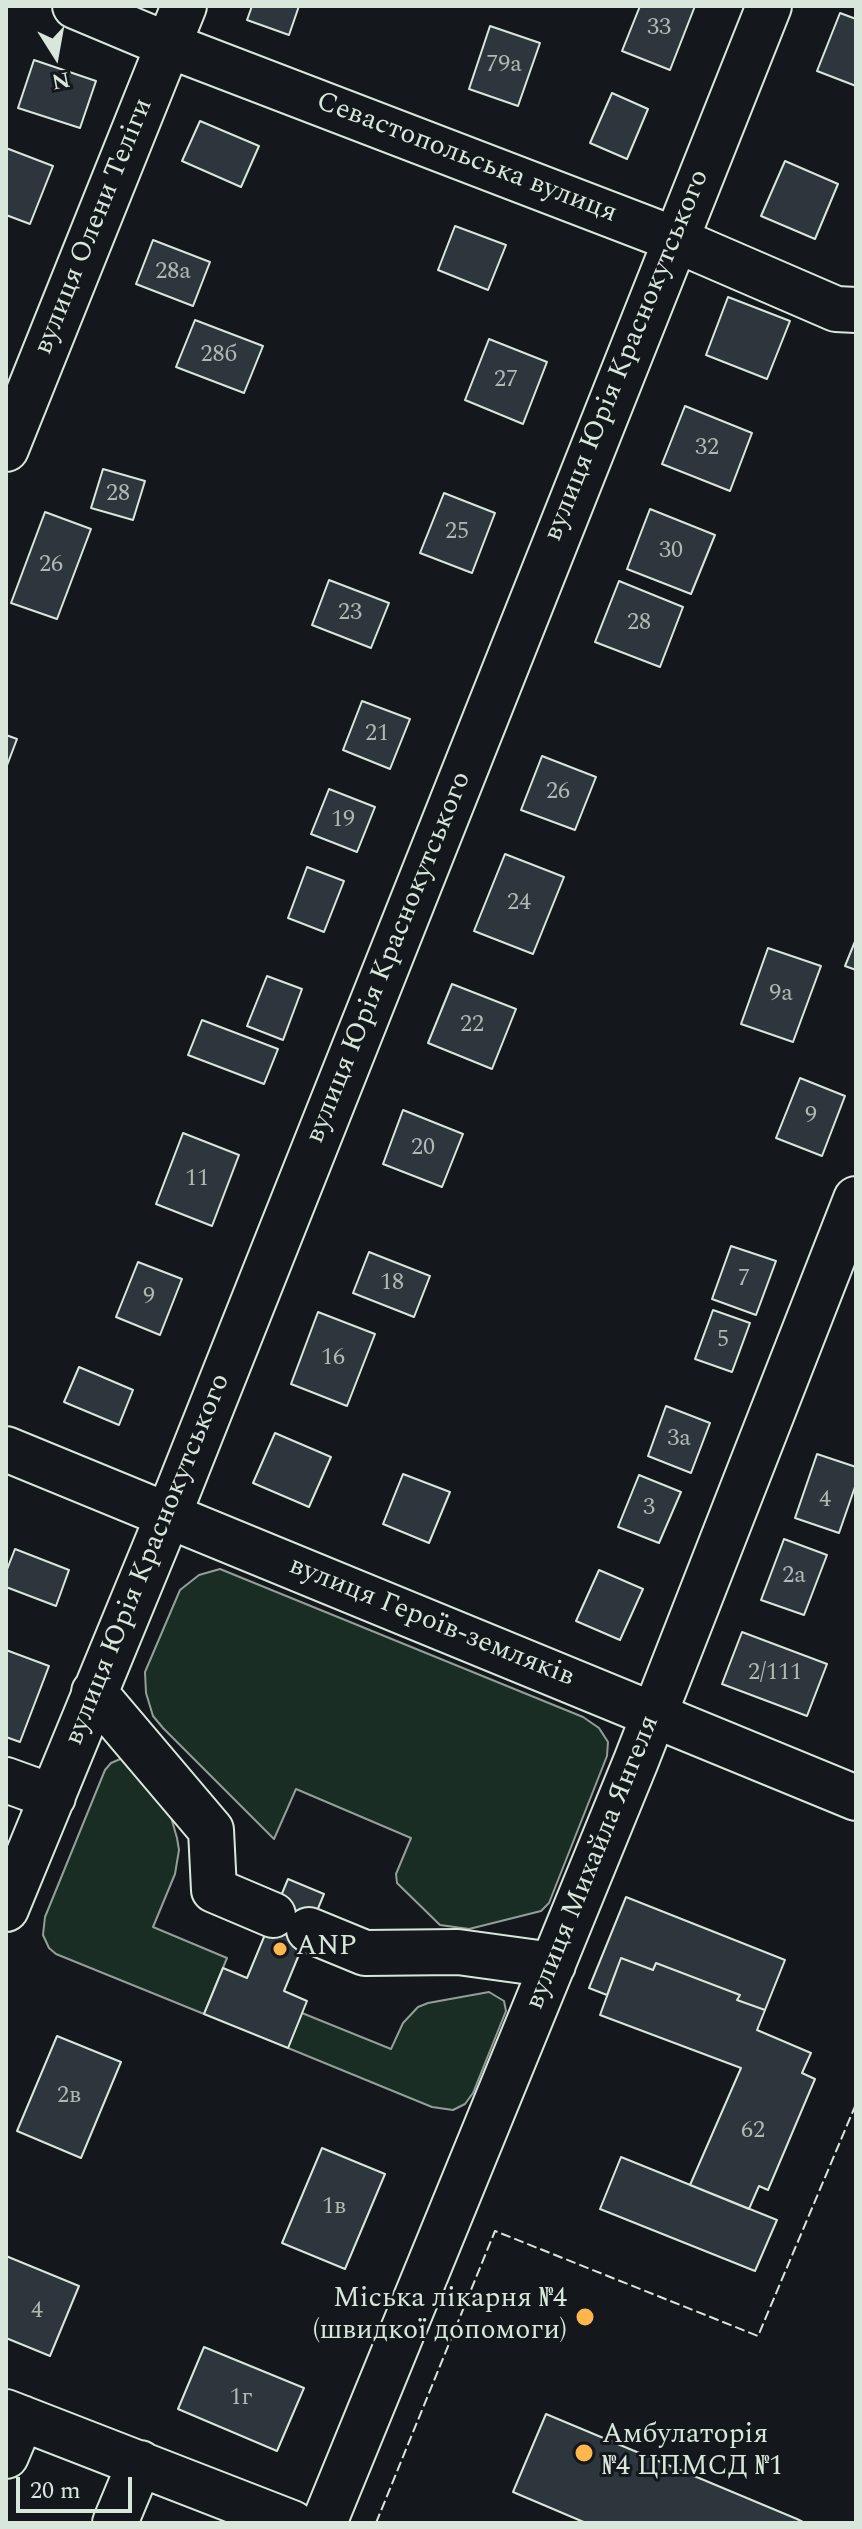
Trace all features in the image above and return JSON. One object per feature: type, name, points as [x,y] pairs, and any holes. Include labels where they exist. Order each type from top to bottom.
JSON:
[{"type":"street","name":"Севастопольська вулиця","points":[[75,6],[176,25],[836,309],[856,310]]},
{"type":"street","name":"вулиця Юрія Краснокутського","points":[[10,1886],[53,1797],[168,1516],[769,6]]},
{"type":"street","name":"вулиця Олени Теліги","points":[[6,449],[176,25]]},
{"type":"street","name":"вулиця Михайла Янгеля","points":[[324,2523],[553,1965],[856,1199]]},
{"type":"street","name":"вулиця Героїв-земляків","points":[[6,1449],[856,1798]]},
{"type":"street","points":[[94,1692],[211,1830],[214,1890],[365,1953],[458,1952],[553,1965]]},
{"type":"street","points":[[6,1780],[53,1797]]},
{"type":"street","points":[[11,2429],[140,2463],[292,2523]]},
{"type":"street","points":[[115,2523],[140,2463]]},
{"type":"green space","points":[[220,1569],[583,1717],[599,1728],[608,1742],[607,1756],[549,1903],[541,1911],[469,1929],[440,1925],[397,1883],[396,1874],[411,1838],[296,1789],[274,1839],[163,1728],[153,1716],[146,1693],[145,1672],[180,1590],[199,1575]]},
{"type":"green space","points":[[125,1757],[137,1763],[171,1817],[179,1850],[175,1874],[153,1927],[227,1958],[204,2014],[56,1954],[43,1935],[45,1917],[105,1770],[111,1763]]},
{"type":"green space","points":[[489,1992],[504,2001],[506,2011],[473,2093],[465,2104],[453,2110],[432,2107],[288,2048],[302,2013],[391,2049],[403,2023],[418,2007]]},
{"type":"building","points":[[252,6],[299,6],[289,35],[247,20]]},
{"type":"building","points":[[640,6],[695,6],[670,70],[622,51]]},
{"type":"building","points":[[840,13],[856,19],[856,86],[817,71]]},
{"type":"building","points":[[490,26],[540,43],[518,106],[469,89]]},
{"type":"building","points":[[34,60],[96,81],[80,128],[18,108]]},
{"type":"building","points":[[612,93],[648,109],[627,159],[590,143]]},
{"type":"building","points":[[200,121],[259,146],[241,187],[182,161]]},
{"type":"building","points":[[6,148],[53,166],[30,224],[6,215]]},
{"type":"building","points":[[785,161],[838,184],[815,239],[761,216]]},
{"type":"building","points":[[455,226],[506,245],[488,290],[438,270]]},
{"type":"building","points":[[153,240],[210,262],[193,306],[136,284]]},
{"type":"building","points":[[728,297],[790,321],[767,379],[706,355]]},
{"type":"building","points":[[195,320],[263,346],[244,393],[176,367]]},
{"type":"building","points":[[489,339],[547,362],[523,424],[465,400]]},
{"type":"building","points":[[685,406],[752,433],[730,491],[662,464]]},
{"type":"building","points":[[103,469],[145,481],[133,520],[91,508]]},
{"type":"building","points":[[444,493],[495,513],[472,573],[420,553]]},
{"type":"building","points":[[650,509],[715,535],[691,594],[627,569]]},
{"type":"building","points":[[45,512],[91,529],[57,619],[11,603]]},
{"type":"building","points":[[329,580],[389,603],[371,648],[312,625]]},
{"type":"building","points":[[619,581],[683,607],[660,667],[595,642]]},
{"type":"building","points":[[362,701],[410,719],[390,769],[343,750]]},
{"type":"building","points":[[6,735],[17,739],[6,768]]},
{"type":"building","points":[[542,756],[596,777],[575,830],[521,810]]},
{"type":"building","points":[[329,789],[375,807],[357,852],[311,834]]},
{"type":"building","points":[[505,854],[564,877],[533,954],[474,931]]},
{"type":"building","points":[[307,867],[344,881],[324,932],[288,918]]},
{"type":"building","points":[[856,939],[856,970],[845,966]]},
{"type":"building","points":[[768,948],[821,966],[793,1042],[741,1024]]},
{"type":"building","points":[[267,976],[302,989],[283,1040],[247,1026]]},
{"type":"building","points":[[452,984],[516,1009],[492,1069],[428,1043]]},
{"type":"building","points":[[202,1020],[278,1049],[264,1084],[188,1055]]},
{"type":"building","points":[[800,1078],[845,1096],[822,1156],[776,1138]]},
{"type":"building","points":[[403,1110],[463,1134],[442,1187],[383,1164]]},
{"type":"building","points":[[183,1133],[239,1155],[212,1226],[156,1204]]},
{"type":"building","points":[[731,1246],[776,1261],[756,1315],[712,1299]]},
{"type":"building","points":[[369,1252],[430,1276],[414,1317],[353,1293]]},
{"type":"building","points":[[138,1262],[182,1279],[160,1335],[116,1317]]},
{"type":"building","points":[[713,1310],[750,1323],[732,1372],[695,1359]]},
{"type":"building","points":[[318,1312],[375,1334],[347,1406],[291,1384]]},
{"type":"building","points":[[79,1367],[133,1390],[119,1425],[64,1402]]},
{"type":"building","points":[[666,1406],[710,1423],[691,1473],[648,1456]]},
{"type":"building","points":[[275,1433],[331,1457],[309,1507],[253,1483]]},
{"type":"building","points":[[817,1454],[856,1467],[856,1484],[839,1533],[795,1518]]},
{"type":"building","points":[[403,1474],[450,1492],[429,1543],[383,1524]]},
{"type":"building","points":[[639,1475],[681,1492],[659,1543],[618,1527]]},
{"type":"building","points":[[784,1539],[827,1555],[804,1615],[761,1600]]},
{"type":"building","points":[[15,1549],[69,1570],[56,1606],[6,1587],[6,1572]]},
{"type":"building","points":[[599,1570],[643,1589],[620,1640],[576,1621]]},
{"type":"building","points":[[742,1632],[827,1664],[807,1716],[722,1684]]},
{"type":"building","points":[[6,1650],[49,1666],[20,1742],[6,1737]]},
{"type":"building","name":"ANP","points":[[288,1879],[324,1894],[284,1991],[307,2001],[288,2048],[204,2014],[223,1968],[247,1978]]},
{"type":"building","points":[[626,1897],[785,1960],[765,2010],[737,2000],[740,1995],[656,1963],[653,1970],[621,1958],[607,1995],[589,1988]]},
{"type":"building","points":[[621,1958],[653,1970],[656,1963],[740,1995],[737,2000],[765,2010],[757,2030],[811,2053],[802,2073],[815,2079],[768,2190],[759,2186],[749,2209],[690,2185],[741,2068],[600,2015]]},
{"type":"building","points":[[57,2036],[121,2062],[81,2158],[17,2131]]},
{"type":"building","points":[[322,2148],[385,2174],[345,2269],[282,2243]]},
{"type":"building","points":[[621,2157],[777,2220],[755,2271],[600,2209]]},
{"type":"building","points":[[6,2256],[79,2286],[50,2356],[6,2338]]},
{"type":"building","points":[[204,2347],[304,2388],[277,2451],[178,2409]]},
{"type":"building","name":"Амбулаторія №4 ЦПМСД №1","points":[[546,2414],[805,2523],[586,2523],[513,2492]]},
{"type":"fence","points":[[376,2523],[495,2231],[758,2336],[856,2104]]},
{"type":"place","name":"ANP","points":[[280,1949]]},
{"type":"place","name":"Міська лікарня №4 (швидкої допомоги)","points":[[585,2317]]},
{"type":"place","name":"Амбулаторія №4 ЦПМСД №1","points":[[584,2453]]}]
